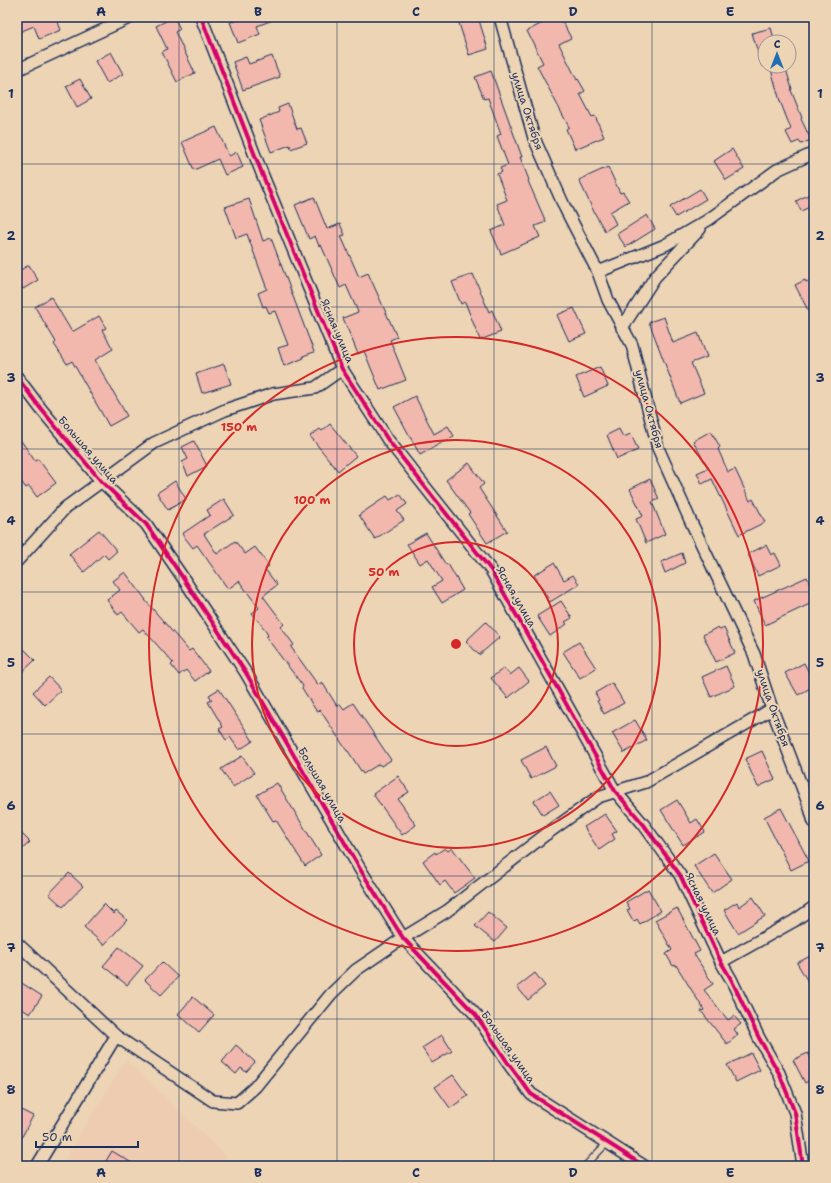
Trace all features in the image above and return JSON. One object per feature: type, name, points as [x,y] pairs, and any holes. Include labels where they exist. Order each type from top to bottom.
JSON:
[{"type":"street","points":[[17,70],[131,17]]},
{"type":"street","name":"Ясная улица","points":[[201,17],[263,176],[342,369],[388,440],[491,570],[616,790],[644,825],[680,875],[721,962],[731,979],[759,1038],[779,1073],[794,1114],[803,1166]]},
{"type":"street","name":"улица Октября","points":[[500,17],[534,138],[565,208],[598,272],[608,300],[632,345],[658,448],[691,522],[754,654],[772,709],[814,822]]},
{"type":"street","points":[[598,272],[665,245],[708,220],[777,170],[814,153]]},
{"type":"street","points":[[622,328],[656,277],[708,220]]},
{"type":"street","points":[[17,560],[65,508],[154,443],[225,410],[273,394],[315,388],[342,369]]},
{"type":"street","name":"Большая улица","points":[[17,378],[101,482],[146,524],[246,673],[360,869],[403,938],[476,1016],[531,1094],[644,1166]]},
{"type":"street","points":[[17,943],[116,1036],[213,1101],[237,1103],[255,1087],[331,994],[356,970],[403,938],[448,911],[545,835],[598,797],[616,790],[646,782],[772,709]]},
{"type":"street","points":[[721,962],[794,921],[814,907]]},
{"type":"street","points":[[37,1166],[116,1036]]},
{"type":"lane","points":[[586,1166],[608,1142]]},
{"type":"shaded area","points":[[126,1060],[226,1156],[221,1166],[61,1166]]},
{"type":"building","points":[[17,17],[56,17],[61,30],[39,39],[34,26],[17,33]]},
{"type":"building","points":[[174,17],[180,29],[175,32],[195,73],[177,82],[162,52],[167,49],[156,26]]},
{"type":"building","points":[[233,17],[278,18],[257,26],[260,34],[238,43],[230,22],[235,21]]},
{"type":"building","points":[[457,17],[478,17],[488,49],[469,55]]},
{"type":"building","points":[[554,17],[560,17],[571,38],[559,44],[577,80],[578,79],[585,91],[580,94],[592,117],[595,116],[604,137],[575,149],[566,129],[569,127],[537,66],[543,63],[527,31]]},
{"type":"building","points":[[771,28],[773,34],[757,34],[757,50],[752,33]]},
{"type":"building","points":[[111,52],[123,74],[107,83],[95,61]]},
{"type":"building","points":[[272,56],[280,77],[243,90],[233,62],[246,57],[249,64]]},
{"type":"building","points":[[491,71],[522,157],[520,157],[529,180],[528,181],[546,222],[535,226],[540,237],[501,254],[491,231],[505,225],[497,204],[507,200],[497,174],[502,172],[500,168],[508,165],[497,136],[501,134],[488,98],[484,99],[475,77]]},
{"type":"building","points":[[772,74],[787,74],[791,90],[802,118],[801,119],[811,140],[801,144],[799,141],[792,144],[786,132],[791,129],[780,101]]},
{"type":"building","points":[[80,79],[91,99],[77,107],[66,86]]},
{"type":"building","points":[[288,104],[297,129],[301,128],[307,143],[291,149],[290,145],[271,152],[259,120],[279,112],[278,108]]},
{"type":"building","points":[[216,127],[229,156],[237,152],[243,167],[225,175],[218,159],[194,170],[182,142]]},
{"type":"building","points":[[732,149],[744,169],[726,180],[714,161]]},
{"type":"building","points":[[608,167],[620,193],[623,192],[629,201],[610,212],[616,224],[605,231],[579,180]]},
{"type":"building","points":[[700,189],[706,199],[676,217],[670,207]]},
{"type":"building","points":[[814,192],[814,205],[801,211],[796,201]]},
{"type":"building","points":[[314,197],[327,229],[340,224],[345,235],[341,236],[359,277],[368,273],[397,337],[390,340],[406,380],[380,390],[364,351],[358,354],[343,318],[358,312],[346,285],[340,288],[321,245],[319,246],[315,236],[309,239],[295,205]]},
{"type":"building","points":[[249,199],[263,241],[271,238],[314,352],[303,356],[304,358],[284,366],[278,348],[288,345],[275,311],[269,313],[266,306],[263,307],[258,293],[267,289],[247,234],[236,238],[225,207]]},
{"type":"building","points":[[647,215],[655,229],[626,247],[617,234]]},
{"type":"building","points":[[29,265],[38,280],[23,289],[17,279],[17,272]]},
{"type":"building","points":[[473,274],[489,312],[492,310],[501,332],[480,340],[465,302],[461,304],[452,282]]},
{"type":"building","points":[[814,278],[814,322],[795,285],[805,280],[806,282]]},
{"type":"building","points":[[51,297],[72,332],[99,316],[106,328],[102,330],[113,349],[95,360],[127,416],[109,426],[72,361],[67,364],[54,344],[56,342],[35,307]]},
{"type":"building","points":[[574,308],[586,334],[569,341],[557,315]]},
{"type":"building","points":[[664,317],[673,343],[698,333],[707,357],[691,363],[704,393],[680,403],[649,322]]},
{"type":"building","points":[[224,364],[231,384],[202,393],[196,374]]},
{"type":"building","points":[[600,367],[608,386],[584,397],[576,377]]},
{"type":"building","points":[[415,396],[434,434],[448,426],[454,436],[420,455],[394,407]]},
{"type":"building","points":[[330,424],[356,456],[338,471],[310,436],[320,429],[322,431]]},
{"type":"building","points":[[619,429],[623,437],[631,434],[638,450],[617,459],[607,435]]},
{"type":"building","points":[[711,431],[720,447],[718,449],[728,472],[735,469],[750,501],[753,499],[765,522],[739,535],[712,479],[702,484],[697,473],[708,468],[693,441]]},
{"type":"building","points":[[17,435],[35,461],[38,459],[56,483],[37,497],[29,486],[26,488],[17,476]]},
{"type":"building","points":[[194,441],[207,466],[188,476],[182,462],[188,459],[182,447]]},
{"type":"building","points":[[469,463],[484,484],[479,488],[507,531],[487,543],[468,514],[470,513],[446,480]]},
{"type":"building","points":[[650,479],[659,499],[652,502],[665,534],[646,543],[636,519],[643,516],[630,489]]},
{"type":"building","points":[[175,481],[186,499],[168,510],[157,493]]},
{"type":"building","points":[[400,494],[407,504],[397,511],[404,520],[375,539],[359,515],[387,496],[390,500]]},
{"type":"building","points":[[224,499],[234,515],[204,534],[217,554],[235,541],[245,554],[255,547],[269,566],[265,569],[277,585],[263,596],[284,624],[281,627],[294,645],[291,647],[318,685],[322,682],[337,706],[340,704],[344,709],[353,703],[391,760],[381,766],[379,764],[363,774],[320,710],[317,712],[302,688],[303,686],[266,637],[268,636],[266,631],[252,613],[259,608],[239,581],[228,589],[197,545],[193,548],[182,534],[210,515],[207,510]]},
{"type":"building","points":[[99,530],[117,551],[108,559],[104,554],[84,572],[69,554]]},
{"type":"building","points":[[426,533],[446,565],[448,564],[463,590],[442,603],[432,587],[442,581],[428,559],[420,564],[407,544]]},
{"type":"building","points":[[766,545],[771,555],[775,553],[781,565],[758,576],[748,554]]},
{"type":"building","points":[[682,553],[685,563],[665,573],[661,562]]},
{"type":"building","points":[[554,563],[564,580],[573,575],[579,584],[550,602],[534,575]]},
{"type":"building","points":[[125,572],[145,600],[189,651],[192,649],[209,671],[195,681],[186,670],[179,675],[171,665],[173,663],[143,629],[139,632],[122,612],[118,615],[107,600],[120,590],[113,581]]},
{"type":"building","points":[[807,577],[814,592],[814,602],[765,625],[754,601]]},
{"type":"building","points":[[561,601],[572,618],[565,622],[567,624],[550,636],[537,616]]},
{"type":"building","points":[[486,622],[500,637],[479,655],[466,641]]},
{"type":"building","points":[[718,627],[720,630],[724,628],[735,653],[716,662],[703,635]]},
{"type":"building","points":[[579,642],[596,668],[580,678],[563,652]]},
{"type":"building","points":[[23,648],[35,660],[17,677],[17,653]]},
{"type":"building","points":[[804,663],[814,682],[814,686],[798,695],[785,673]]},
{"type":"building","points":[[726,666],[735,686],[711,697],[702,677]]},
{"type":"building","points":[[504,668],[510,675],[519,668],[529,681],[508,698],[491,678]]},
{"type":"building","points":[[49,677],[61,690],[45,705],[33,692]]},
{"type":"building","points":[[612,683],[624,703],[604,714],[597,701],[599,700],[595,693]]},
{"type":"building","points":[[219,689],[253,741],[239,750],[230,737],[226,740],[219,729],[223,727],[208,702],[212,700],[209,695]]},
{"type":"building","points":[[635,720],[647,740],[624,753],[612,733]]},
{"type":"building","points":[[546,747],[556,766],[531,779],[521,760]]},
{"type":"building","points":[[762,751],[775,779],[758,787],[745,759]]},
{"type":"building","points":[[242,756],[254,773],[233,787],[221,769]]},
{"type":"building","points":[[398,776],[409,792],[398,799],[416,825],[402,835],[373,794]]},
{"type":"building","points":[[277,783],[321,855],[305,866],[276,820],[273,821],[257,795]]},
{"type":"building","points":[[550,791],[559,805],[543,815],[534,801]]},
{"type":"building","points":[[677,800],[691,823],[697,819],[705,832],[683,845],[661,810]]},
{"type":"building","points":[[781,808],[809,861],[791,870],[764,817]]},
{"type":"building","points":[[605,814],[617,831],[612,834],[615,839],[599,850],[584,827]]},
{"type":"building","points":[[17,829],[30,842],[17,854]]},
{"type":"building","points":[[445,848],[448,851],[452,848],[475,878],[454,893],[445,881],[440,885],[423,861],[435,852],[436,854]]},
{"type":"building","points":[[714,853],[732,879],[712,893],[694,866]]},
{"type":"building","points":[[69,873],[83,886],[63,907],[49,894]]},
{"type":"building","points":[[648,889],[661,911],[640,924],[637,919],[634,922],[627,910],[630,909],[626,902]]},
{"type":"building","points":[[753,897],[765,916],[738,933],[724,910],[737,902],[739,907]]},
{"type":"building","points":[[104,904],[114,914],[116,911],[127,920],[104,945],[84,927]]},
{"type":"building","points":[[677,908],[700,951],[694,954],[713,984],[704,990],[728,1020],[734,1016],[741,1024],[734,1029],[738,1035],[727,1044],[701,1011],[704,1010],[676,965],[673,966],[666,954],[672,950],[655,920]]},
{"type":"building","points":[[488,912],[507,928],[495,942],[475,926]]},
{"type":"building","points":[[119,947],[143,966],[127,985],[103,966]]},
{"type":"building","points":[[814,954],[814,992],[797,963]]},
{"type":"building","points":[[162,962],[178,977],[161,995],[145,980]]},
{"type":"building","points":[[535,973],[545,986],[528,1000],[517,987]]},
{"type":"building","points":[[17,980],[42,996],[30,1014],[17,1006]]},
{"type":"building","points":[[193,997],[214,1015],[199,1032],[178,1014]]},
{"type":"building","points":[[442,1035],[452,1051],[432,1063],[422,1048]]},
{"type":"building","points":[[236,1045],[255,1062],[246,1072],[241,1068],[236,1074],[222,1062]]},
{"type":"building","points":[[751,1053],[760,1070],[736,1082],[727,1065]]},
{"type":"building","points":[[808,1053],[814,1064],[814,1078],[805,1083],[793,1060]]},
{"type":"building","points":[[453,1075],[468,1096],[450,1108],[435,1087]]},
{"type":"building","points":[[17,1108],[33,1116],[17,1146]]},
{"type":"building","points":[[112,1151],[137,1166],[103,1166]]},
{"type":"cycle path","points":[[201,17],[263,176],[342,369],[388,440],[491,570],[615,791],[644,825],[680,875],[721,962],[731,979],[759,1038],[779,1073],[795,1113],[803,1166]]},
{"type":"cycle path","points":[[17,377],[41,409],[101,481],[146,524],[246,673],[360,869],[403,938],[476,1015],[531,1094],[644,1166]]}]
